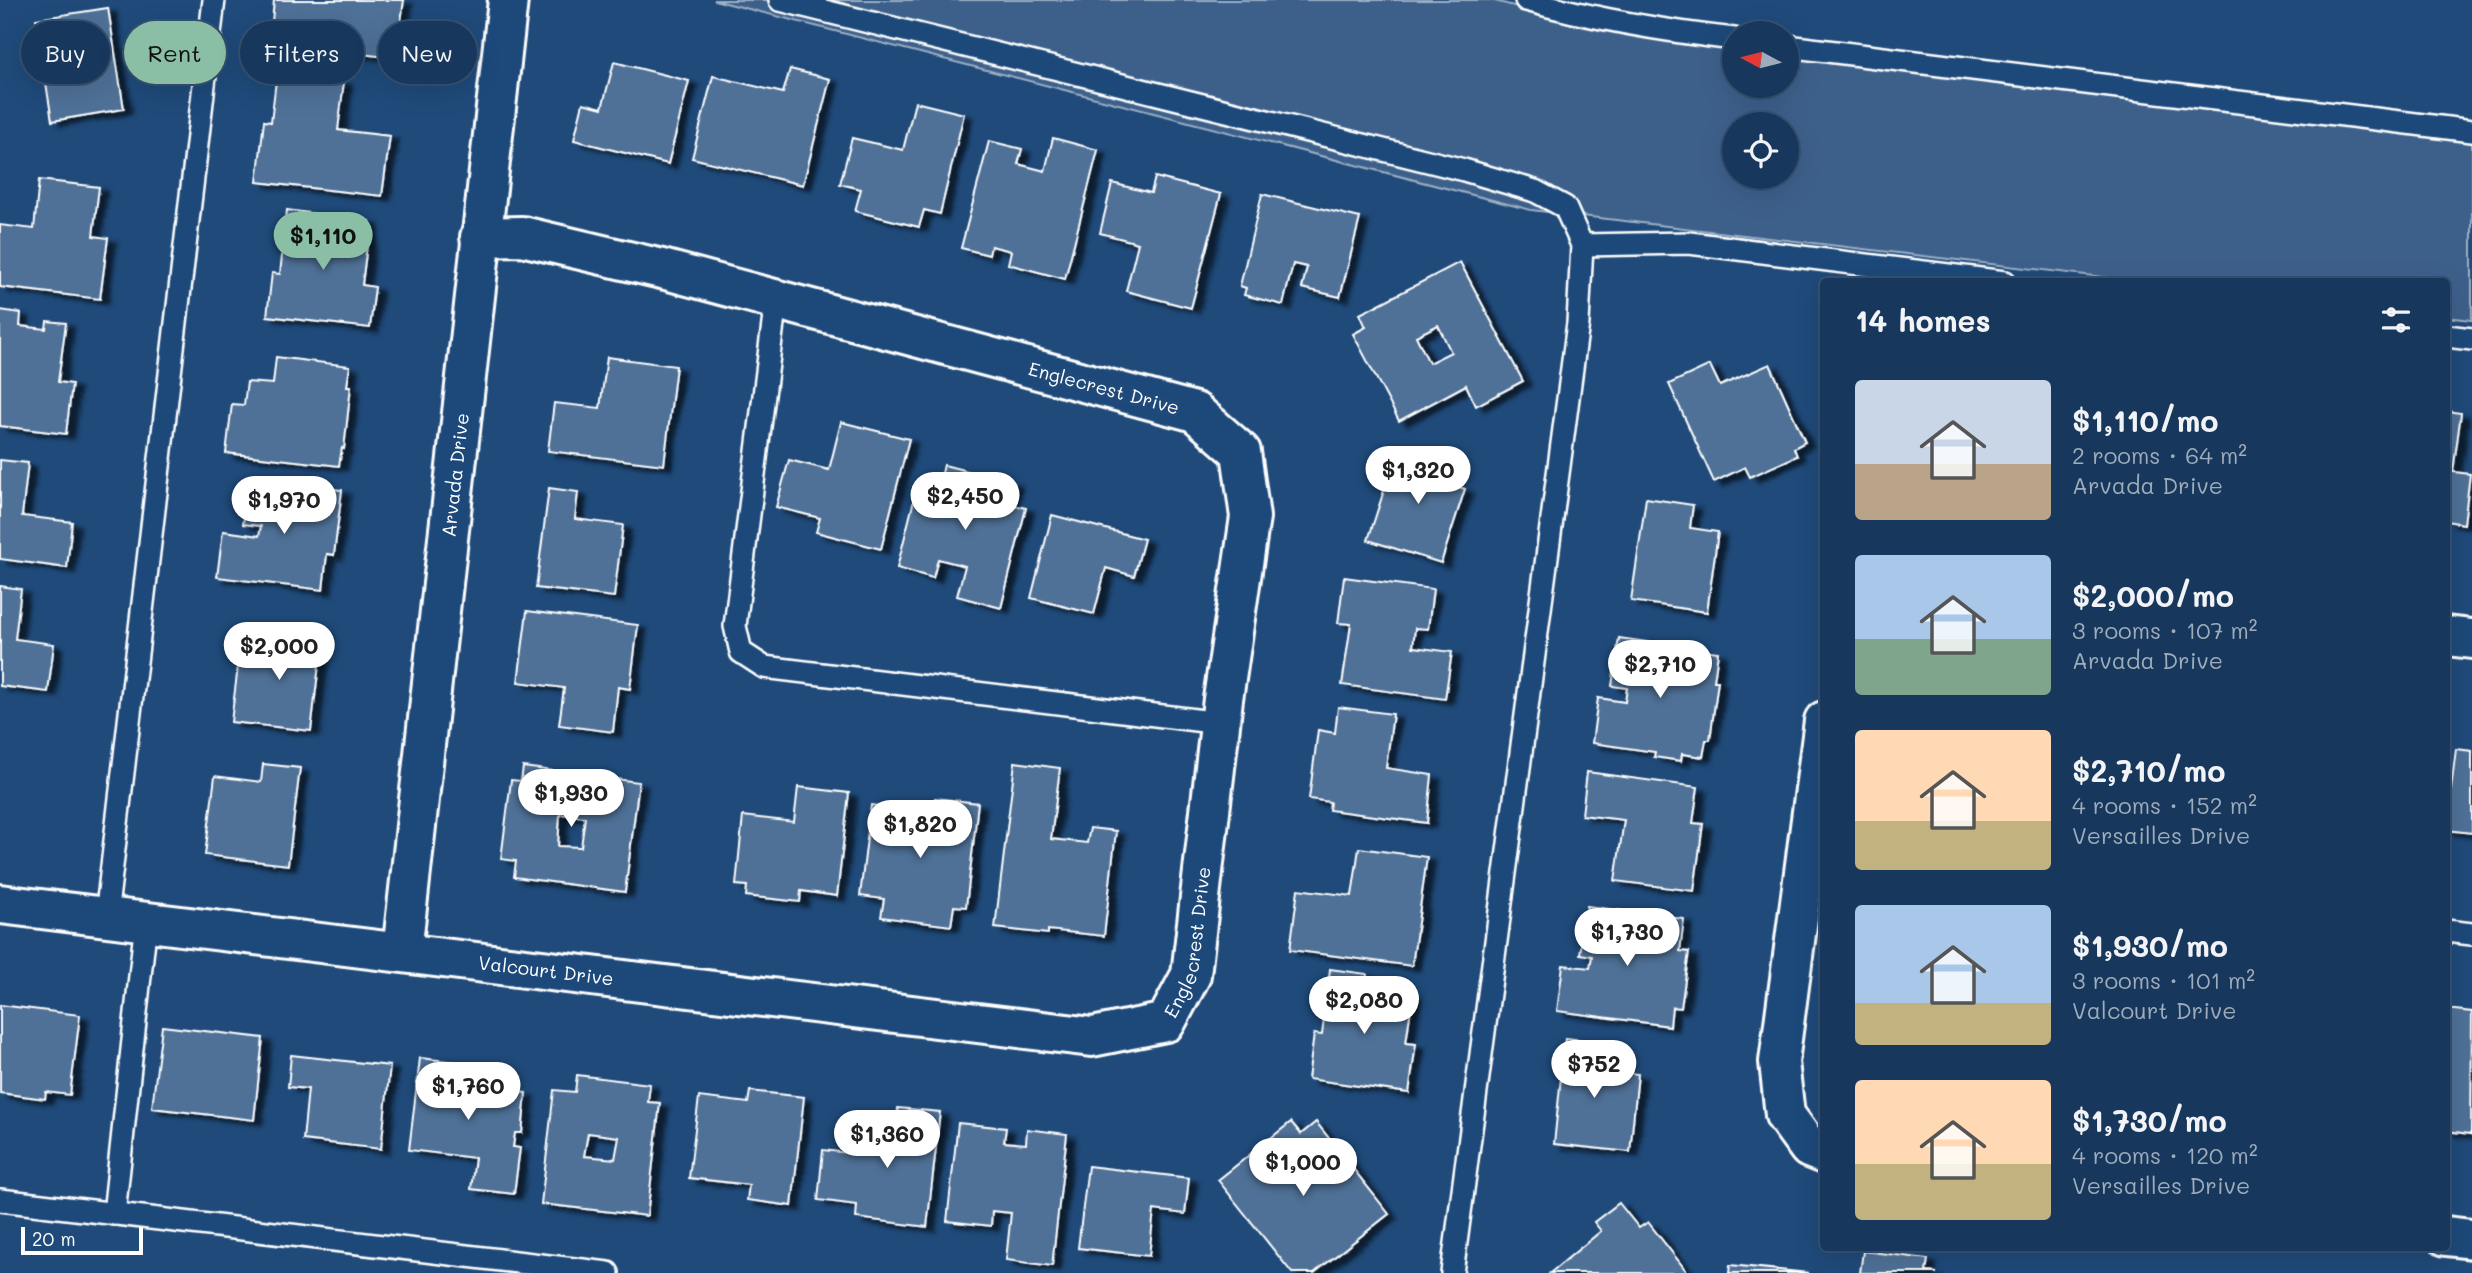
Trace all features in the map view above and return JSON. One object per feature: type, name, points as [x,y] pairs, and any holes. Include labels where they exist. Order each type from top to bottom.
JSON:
[{"type":"street","name":"Arvada Drive","points":[[402,952],[508,0]]},
{"type":"street","name":"Englecrest Drive","points":[[480,237],[522,236],[666,270],[1195,412],[1241,452],[1250,517],[1220,723],[1191,975],[1166,1022],[1092,1037]]},
{"type":"street","points":[[2450,636],[2472,639]]},
{"type":"street","points":[[1820,784],[1816,846],[1779,1062],[1785,1115],[1810,1148],[1820,1152]]},
{"type":"street","name":"Valcourt Drive","points":[[0,904],[1092,1037]]},
{"type":"street","points":[[2450,1236],[2472,1239]]},
{"type":"lane","points":[[106,917],[214,0]]},
{"type":"lane","points":[[780,0],[1464,170],[1535,191],[1565,207],[1582,245],[1578,323],[1452,1273]]},
{"type":"lane","points":[[1525,0],[1579,15],[1664,31],[1722,38]]},
{"type":"lane","points":[[1799,47],[2472,131]]},
{"type":"lane","points":[[1582,245],[1689,243],[1973,278]]},
{"type":"lane","points":[[776,300],[735,626],[741,652],[764,667],[1220,723]]},
{"type":"lane","points":[[2450,336],[2472,339]]},
{"type":"lane","points":[[114,1214],[146,921]]},
{"type":"lane","points":[[2450,931],[2472,934]]},
{"type":"lane","points":[[0,1200],[608,1273]]},
{"type":"shaded area","points":[[714,0],[1491,0],[1598,28],[1722,44],[1722,98],[1799,98],[1799,53],[2472,138],[2472,320],[2450,317],[2450,278],[2111,278],[1531,210]]},
{"type":"building","points":[[274,0],[404,0],[401,21],[378,21],[378,56],[364,54],[364,21],[272,21]]},
{"type":"building","points":[[108,8],[124,109],[52,121],[46,84],[110,84],[110,21],[36,19]]},
{"type":"building","points":[[614,62],[689,81],[668,164],[574,140],[583,103],[602,108]]},
{"type":"building","points":[[790,69],[830,79],[803,185],[692,158],[713,76],[783,93]]},
{"type":"building","points":[[276,84],[344,84],[338,130],[390,136],[382,196],[257,182],[264,121],[271,122]]},
{"type":"building","points":[[915,102],[964,114],[940,214],[924,210],[919,227],[855,211],[861,189],[840,184],[852,138],[903,150]]},
{"type":"building","points":[[1053,138],[1098,150],[1065,279],[1008,264],[1011,251],[991,246],[989,255],[961,248],[989,141],[1022,149],[1018,164],[1045,171]]},
{"type":"building","points":[[1155,177],[1221,194],[1191,308],[1126,291],[1138,243],[1100,233],[1112,183],[1151,193]]},
{"type":"building","points":[[39,180],[99,187],[93,236],[108,238],[100,299],[0,287],[0,225],[34,229]]},
{"type":"building","points":[[1262,194],[1360,218],[1340,297],[1302,288],[1307,267],[1293,264],[1283,305],[1244,295],[1246,288],[1240,286]]},
{"type":"building","points":[[287,210],[370,221],[362,285],[375,287],[370,328],[267,316],[272,273],[280,274]]},
{"type":"building","points":[[1460,262],[1523,381],[1476,406],[1466,385],[1399,421],[1353,334],[1366,327],[1360,314]],"holes":[[[1438,325],[1451,352],[1429,363],[1416,336]]]},
{"type":"building","points":[[0,310],[21,313],[20,326],[46,329],[47,321],[66,323],[58,382],[72,384],[66,434],[0,426]]},
{"type":"building","points":[[276,357],[350,366],[347,386],[351,386],[344,449],[342,448],[339,466],[226,453],[232,404],[244,405],[247,382],[273,384]]},
{"type":"building","points":[[607,357],[676,366],[664,465],[548,451],[554,403],[600,408]]},
{"type":"building","points":[[1770,364],[1805,442],[1794,448],[1797,456],[1750,477],[1745,467],[1714,482],[1669,384],[1710,365],[1720,386]]},
{"type":"building","points":[[2450,412],[2461,413],[2453,472],[2470,474],[2464,524],[2450,522]]},
{"type":"building","points":[[841,422],[909,439],[881,549],[816,532],[820,518],[776,507],[789,460],[829,470]]},
{"type":"building","points":[[1398,447],[1456,466],[1450,484],[1465,489],[1441,563],[1368,540]]},
{"type":"building","points":[[0,460],[28,463],[22,516],[72,522],[67,568],[0,559]]},
{"type":"building","points":[[944,465],[1014,483],[1009,504],[1026,508],[1001,608],[957,596],[965,566],[938,559],[933,578],[897,568],[919,480],[939,485]]},
{"type":"building","points":[[267,481],[342,490],[334,555],[327,554],[323,590],[217,577],[223,531],[259,536],[261,526],[243,524],[248,486],[266,488]]},
{"type":"building","points":[[549,488],[578,492],[575,519],[623,525],[614,597],[536,588]]},
{"type":"building","points":[[1646,498],[1693,505],[1690,528],[1718,532],[1707,612],[1631,601]]},
{"type":"building","points":[[1052,515],[1144,539],[1134,576],[1106,568],[1094,614],[1031,598]]},
{"type":"building","points":[[1344,577],[1433,589],[1428,629],[1415,628],[1413,647],[1452,652],[1445,699],[1342,685],[1351,624],[1338,623]]},
{"type":"building","points":[[0,586],[21,589],[15,639],[54,644],[48,692],[0,686]]},
{"type":"building","points":[[527,611],[638,625],[630,689],[618,687],[613,732],[559,725],[564,688],[518,682]]},
{"type":"building","points":[[287,627],[323,631],[311,731],[231,722],[241,642],[286,648]]},
{"type":"building","points":[[1619,638],[1718,652],[1714,681],[1718,681],[1710,740],[1706,740],[1703,757],[1682,754],[1681,761],[1654,757],[1655,752],[1592,743],[1598,698],[1625,702],[1627,688],[1612,686]]},
{"type":"building","points":[[1338,707],[1393,714],[1386,768],[1432,775],[1427,823],[1329,810],[1330,802],[1309,799],[1318,730],[1335,733]]},
{"type":"building","points":[[2456,749],[2472,751],[2472,833],[2450,830],[2450,798]]},
{"type":"building","points":[[1015,762],[1060,768],[1051,839],[1087,843],[1090,828],[1116,831],[1104,936],[1048,930],[1048,934],[995,928]]},
{"type":"building","points":[[263,764],[300,768],[288,865],[205,855],[215,776],[261,782]]},
{"type":"building","points":[[523,767],[639,782],[625,892],[514,877],[516,861],[501,859],[511,780],[521,781]],"holes":[[[560,814],[585,817],[581,847],[558,846]]]},
{"type":"building","points":[[1587,772],[1698,787],[1693,823],[1703,824],[1694,891],[1615,881],[1624,820],[1582,815]]},
{"type":"building","points":[[798,787],[849,793],[837,896],[801,891],[800,902],[746,896],[747,886],[736,885],[743,816],[794,822]]},
{"type":"building","points":[[935,798],[978,803],[966,907],[954,906],[951,926],[881,917],[884,899],[860,896],[871,805],[933,813]]},
{"type":"building","points":[[1359,848],[1427,857],[1412,966],[1290,950],[1298,889],[1352,896]]},
{"type":"building","points":[[1587,906],[1684,919],[1680,951],[1689,952],[1681,1008],[1672,1007],[1670,1026],[1557,1011],[1563,965],[1590,968],[1592,956],[1580,954]]},
{"type":"building","points":[[1330,969],[1367,974],[1366,987],[1413,994],[1406,1043],[1416,1044],[1409,1093],[1308,1079],[1314,1034],[1322,1035]]},
{"type":"building","points":[[0,1005],[80,1015],[70,1095],[46,1092],[45,1099],[0,1093]]},
{"type":"building","points":[[2450,1009],[2472,1012],[2471,1134],[2450,1131]]},
{"type":"building","points":[[162,1026],[263,1038],[254,1120],[152,1108]]},
{"type":"building","points":[[1565,1038],[1609,1043],[1606,1070],[1638,1074],[1630,1152],[1554,1144]]},
{"type":"building","points":[[291,1055],[390,1066],[381,1149],[303,1140],[308,1089],[288,1087]]},
{"type":"building","points":[[420,1058],[482,1065],[480,1088],[526,1093],[522,1133],[515,1133],[513,1147],[520,1148],[514,1194],[471,1189],[475,1158],[409,1150]]},
{"type":"building","points":[[577,1075],[650,1084],[648,1102],[660,1103],[647,1216],[541,1204],[554,1090],[575,1092]],"holes":[[[588,1133],[619,1137],[615,1159],[584,1156]]]},
{"type":"building","points":[[750,1091],[804,1097],[792,1206],[747,1200],[749,1185],[689,1178],[699,1097],[748,1103]]},
{"type":"building","points":[[898,1108],[940,1112],[927,1227],[856,1218],[857,1205],[818,1200],[823,1150],[865,1155],[870,1114],[897,1117]]},
{"type":"building","points":[[1291,1122],[1301,1134],[1316,1122],[1389,1214],[1314,1273],[1292,1273],[1218,1180]]},
{"type":"building","points":[[958,1123],[1006,1128],[1004,1142],[1026,1144],[1027,1129],[1067,1134],[1052,1266],[1006,1260],[1011,1213],[992,1211],[991,1226],[947,1221]]},
{"type":"building","points":[[1088,1166],[1189,1178],[1185,1214],[1154,1210],[1149,1256],[1078,1248]]},
{"type":"building","points":[[1619,1203],[1639,1228],[1648,1222],[1688,1273],[1550,1273],[1601,1231],[1594,1222]]},
{"type":"building","points":[[1863,1251],[1928,1259],[1926,1272],[1937,1273],[1860,1273]]},
{"type":"building","points":[[1730,1265],[1809,1273],[1729,1273]]}]
